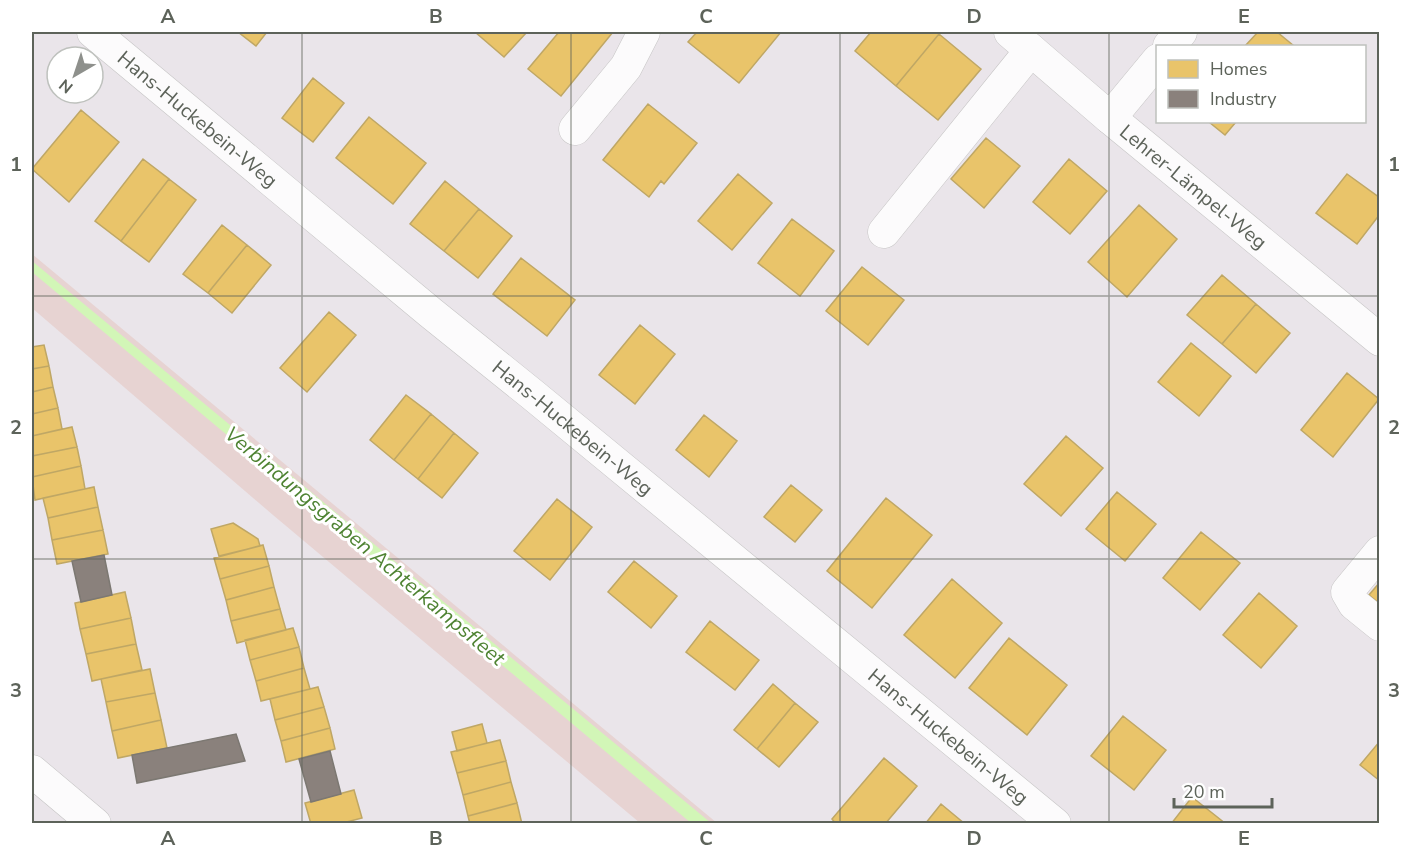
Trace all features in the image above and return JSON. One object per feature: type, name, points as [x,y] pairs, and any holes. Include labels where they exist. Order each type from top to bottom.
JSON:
[{"type":"street","name":"Hans-Huckebein-Weg","points":[[93,32],[431,313],[1055,824]]},
{"type":"street","points":[[575,129],[626,67],[644,32]]},
{"type":"street","points":[[1170,45],[1181,32]]},
{"type":"street","points":[[884,232],[1021,41]]},
{"type":"street","name":"Lehrer-Lämpel-Weg","points":[[1021,41],[1110,118],[1380,340]]},
{"type":"street","points":[[1110,118],[1156,62]]},
{"type":"street","points":[[1380,552],[1347,592],[1354,604],[1380,625]]},
{"type":"street","points":[[32,771],[95,824]]},
{"type":"shaded area","points":[[32,254],[717,823],[640,823],[273,515],[32,308]]},
{"type":"water","name":"Verbindungsgraben Achterkampsfleet","points":[[32,261],[711,823],[691,823],[32,272]]},
{"type":"building: Homes","points":[[238,32],[267,32],[256,46]]},
{"type":"building: Homes","points":[[475,32],[527,32],[504,57]]},
{"type":"building: Homes","points":[[559,32],[613,32],[561,96],[528,69]]},
{"type":"building: Homes","points":[[697,32],[781,32],[739,83],[688,42]]},
{"type":"building: Homes","points":[[871,32],[937,32],[939,34],[896,86],[855,51]]},
{"type":"building: Homes","points":[[1258,32],[1277,32],[1293,45],[1246,45]]},
{"type":"building: Homes","points":[[939,34],[981,69],[938,120],[896,86]]},
{"type":"building: Homes","points":[[313,78],[344,103],[313,142],[282,118]]},
{"type":"building: Homes","points":[[648,104],[697,143],[664,184],[661,181],[649,197],[603,160]]},
{"type":"building: Homes","points":[[81,110],[119,142],[69,202],[32,169]]},
{"type":"building: Homes","points":[[369,117],[426,163],[393,204],[336,158]]},
{"type":"building: Homes","points":[[1210,123],[1235,123],[1225,135]]},
{"type":"building: Homes","points":[[986,138],[1020,166],[984,208],[951,179]]},
{"type":"building: Homes","points":[[143,159],[169,179],[121,241],[95,221]]},
{"type":"building: Homes","points":[[1069,159],[1107,191],[1070,234],[1033,202]]},
{"type":"building: Homes","points":[[738,174],[772,203],[732,250],[698,221]]},
{"type":"building: Homes","points":[[1347,174],[1380,198],[1380,214],[1357,244],[1316,213]]},
{"type":"building: Homes","points":[[169,179],[196,200],[149,262],[121,241]]},
{"type":"building: Homes","points":[[445,181],[479,209],[444,251],[410,224]]},
{"type":"building: Homes","points":[[1139,205],[1177,239],[1127,297],[1088,262]]},
{"type":"building: Homes","points":[[479,209],[512,236],[478,278],[444,251]]},
{"type":"building: Homes","points":[[792,219],[834,251],[800,296],[758,263]]},
{"type":"building: Homes","points":[[222,225],[247,245],[208,293],[183,274]]},
{"type":"building: Homes","points":[[247,245],[271,265],[232,313],[208,293]]},
{"type":"building: Homes","points":[[521,258],[575,300],[547,336],[493,294]]},
{"type":"building: Homes","points":[[862,267],[904,300],[868,345],[826,311]]},
{"type":"building: Homes","points":[[1222,275],[1256,304],[1222,344],[1187,315]]},
{"type":"building: Homes","points":[[1256,304],[1290,333],[1256,373],[1222,344]]},
{"type":"building: Homes","points":[[329,312],[356,335],[307,392],[280,368]]},
{"type":"building: Homes","points":[[640,325],[675,354],[635,404],[599,375]]},
{"type":"building: Homes","points":[[1191,343],[1231,376],[1199,416],[1158,382]]},
{"type":"building: Homes","points":[[44,345],[49,366],[32,369],[32,347]]},
{"type":"building: Homes","points":[[49,366],[53,387],[32,392],[32,369]]},
{"type":"building: Homes","points":[[1347,373],[1379,399],[1333,457],[1301,430]]},
{"type":"building: Homes","points":[[53,387],[58,408],[32,414],[32,392]]},
{"type":"building: Homes","points":[[406,395],[431,414],[394,460],[370,440]]},
{"type":"building: Homes","points":[[58,408],[62,429],[32,436],[32,414]]},
{"type":"building: Homes","points":[[431,414],[454,433],[418,479],[394,460]]},
{"type":"building: Homes","points":[[704,415],[737,441],[709,477],[676,450]]},
{"type":"building: Homes","points":[[72,427],[77,447],[32,456],[32,436]]},
{"type":"building: Homes","points":[[454,433],[478,453],[442,498],[418,479]]},
{"type":"building: Homes","points":[[1066,436],[1103,468],[1061,516],[1024,484]]},
{"type":"building: Homes","points":[[77,447],[81,466],[32,477],[32,456]]},
{"type":"building: Homes","points":[[81,466],[85,489],[35,500],[32,477]]},
{"type":"building: Homes","points":[[791,485],[822,510],[795,542],[764,517]]},
{"type":"building: Homes","points":[[94,487],[98,507],[48,518],[43,498]]},
{"type":"building: Homes","points":[[1117,492],[1156,524],[1125,561],[1086,529]]},
{"type":"building: Homes","points":[[886,498],[932,535],[872,608],[827,571]]},
{"type":"building: Homes","points":[[557,499],[592,527],[550,580],[514,551]]},
{"type":"building: Homes","points":[[98,507],[103,530],[52,540],[48,518]]},
{"type":"building: Homes","points":[[233,523],[258,539],[260,546],[219,556],[211,529]]},
{"type":"building: Homes","points":[[103,530],[108,554],[57,564],[52,540]]},
{"type":"building: Homes","points":[[1201,532],[1240,563],[1200,610],[1163,578]]},
{"type":"building: Homes","points":[[263,545],[269,566],[220,579],[214,558]]},
{"type":"building: Homes","points":[[634,561],[677,596],[651,628],[608,592]]},
{"type":"building: Homes","points":[[269,566],[274,587],[226,600],[220,579]]},
{"type":"building: Homes","points":[[952,579],[1002,623],[955,678],[904,635]]},
{"type":"building: Homes","points":[[1380,582],[1380,604],[1369,595]]},
{"type":"building: Homes","points":[[274,587],[280,609],[231,621],[226,600]]},
{"type":"building: Homes","points":[[125,592],[131,618],[80,629],[75,603]]},
{"type":"building: Homes","points":[[1259,593],[1297,626],[1261,668],[1223,635]]},
{"type":"building: Homes","points":[[280,609],[286,630],[237,643],[231,621]]},
{"type":"building: Homes","points":[[131,618],[136,644],[86,654],[80,629]]},
{"type":"building: Homes","points":[[710,621],[759,660],[735,690],[686,652]]},
{"type":"building: Homes","points":[[293,628],[299,647],[250,660],[245,640]]},
{"type":"building: Homes","points":[[1009,638],[1067,685],[1027,735],[969,688]]},
{"type":"building: Homes","points":[[136,644],[142,670],[92,681],[86,654]]},
{"type":"building: Homes","points":[[299,647],[304,668],[256,681],[250,660]]},
{"type":"building: Homes","points":[[304,668],[310,689],[261,701],[256,681]]},
{"type":"building: Homes","points":[[150,669],[155,693],[106,702],[101,679]]},
{"type":"building: Homes","points":[[773,684],[795,703],[757,749],[734,730]]},
{"type":"building: Homes","points":[[318,687],[324,707],[275,720],[270,699]]},
{"type":"building: Homes","points":[[155,693],[161,720],[112,731],[106,702]]},
{"type":"building: Homes","points":[[795,703],[818,722],[779,767],[757,749]]},
{"type":"building: Homes","points":[[324,707],[330,728],[281,741],[275,720]]},
{"type":"building: Homes","points":[[1123,716],[1166,750],[1134,790],[1091,756]]},
{"type":"building: Homes","points":[[161,720],[167,748],[118,758],[112,731]]},
{"type":"building: Homes","points":[[482,724],[487,743],[457,751],[452,732]]},
{"type":"building: Homes","points":[[330,728],[335,749],[286,762],[281,741]]},
{"type":"building: Homes","points":[[500,740],[506,761],[457,773],[451,752]]},
{"type":"building: Homes","points":[[1380,741],[1380,781],[1360,765]]},
{"type":"building: Homes","points":[[884,758],[917,786],[885,824],[836,824],[832,819]]},
{"type":"building: Homes","points":[[506,761],[511,782],[463,795],[457,773]]},
{"type":"building: Homes","points":[[511,782],[517,803],[468,816],[463,795]]},
{"type":"building: Homes","points":[[354,790],[362,818],[339,824],[311,824],[305,803]]},
{"type":"building: Homes","points":[[1192,797],[1226,824],[1171,824]]},
{"type":"building: Homes","points":[[517,803],[522,824],[470,824],[468,816]]},
{"type":"building: Homes","points":[[941,804],[965,824],[925,824]]},
{"type":"building: Industry","points":[[104,555],[112,595],[81,602],[72,561]]},
{"type":"building: Industry","points":[[236,734],[245,761],[137,783],[132,755]]},
{"type":"building: Industry","points":[[330,751],[341,794],[311,802],[299,759]]}]
